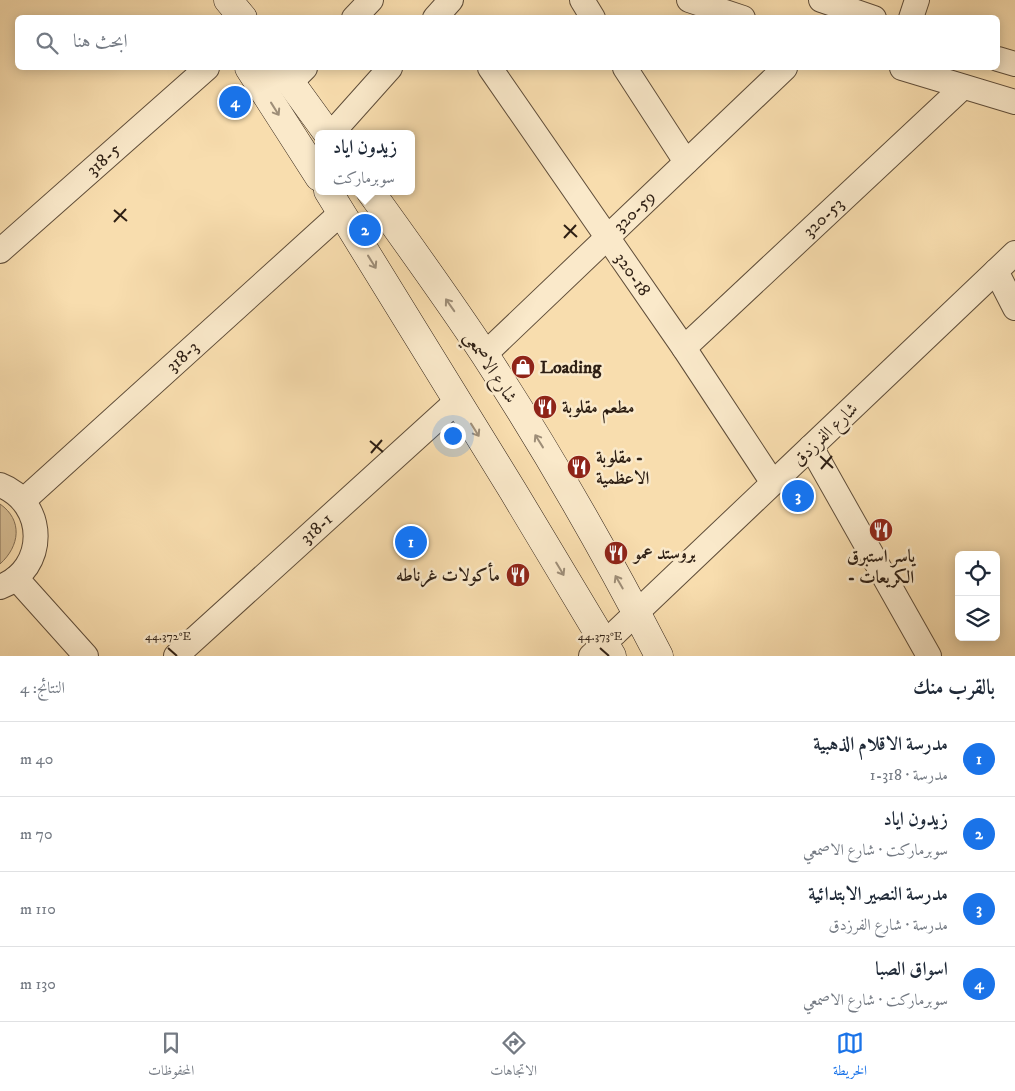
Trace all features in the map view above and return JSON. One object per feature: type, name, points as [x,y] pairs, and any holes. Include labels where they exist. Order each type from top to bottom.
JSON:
[{"type":"street","points":[[214,0],[219,15]]},
{"type":"street","points":[[228,0],[240,15]]},
{"type":"street","points":[[357,15],[371,0]]},
{"type":"street","points":[[582,0],[591,15]]},
{"type":"street","points":[[689,0],[734,15]]},
{"type":"street","points":[[912,15],[917,0]]},
{"type":"street","points":[[824,5],[862,15]]},
{"type":"street","points":[[1000,59],[1015,64]]},
{"type":"street","name":"318-5","points":[[0,251],[205,70]]},
{"type":"street","points":[[250,70],[315,171]]},
{"type":"street","points":[[334,130],[388,70]]},
{"type":"street","name":"320-18","points":[[491,70],[684,348],[773,483]]},
{"type":"street","points":[[626,70],[686,162]]},
{"type":"street","name":"320-59","points":[[484,354],[783,70]]},
{"type":"street","points":[[908,70],[1015,102]]},
{"type":"street","points":[[292,72],[328,130]]},
{"type":"street","name":"320-53","points":[[684,348],[963,87]]},
{"type":"street","name":"شارع الاصمعي","points":[[373,195],[484,354],[550,459],[637,613],[659,656]]},
{"type":"street","points":[[334,202],[457,401],[603,652]]},
{"type":"street","name":"318-3","points":[[24,500],[334,202]]},
{"type":"street","name":"شارع الفرزدق","points":[[603,652],[637,613],[1015,253]]},
{"type":"street","points":[[996,272],[1015,308]]},
{"type":"street","name":"318-1","points":[[176,656],[457,401]]},
{"type":"street","points":[[811,447],[929,656]]},
{"type":"street","points":[[0,485],[10,489],[24,500],[33,515],[36,532],[34,549],[28,565],[8,582],[86,656]]},
{"type":"shaded area","points":[[0,504],[13,518],[16,533],[12,549],[0,564]]},
{"type":"place","name":"اسواق الصبا","points":[[235,102]]},
{"type":"place","name":"زيدون اياد","points":[[365,230]]},
{"type":"place","name":"Loading","points":[[523,367]]},
{"type":"place","name":"مطعم مقلوبة","points":[[545,407]]},
{"type":"place","name":"مقلوبة - الاعظمية","points":[[579,467]]},
{"type":"place","name":"مدرسة النصير الابتدائية","points":[[798,496]]},
{"type":"place","name":"ياسر استبرق - الكريعات","points":[[881,530]]},
{"type":"place","name":"مدرسة الاقلام الذهبية","points":[[411,542]]},
{"type":"place","name":"بروستد عمو","points":[[616,553]]},
{"type":"place","name":"مأكولات غرناطه","points":[[518,575]]}]
